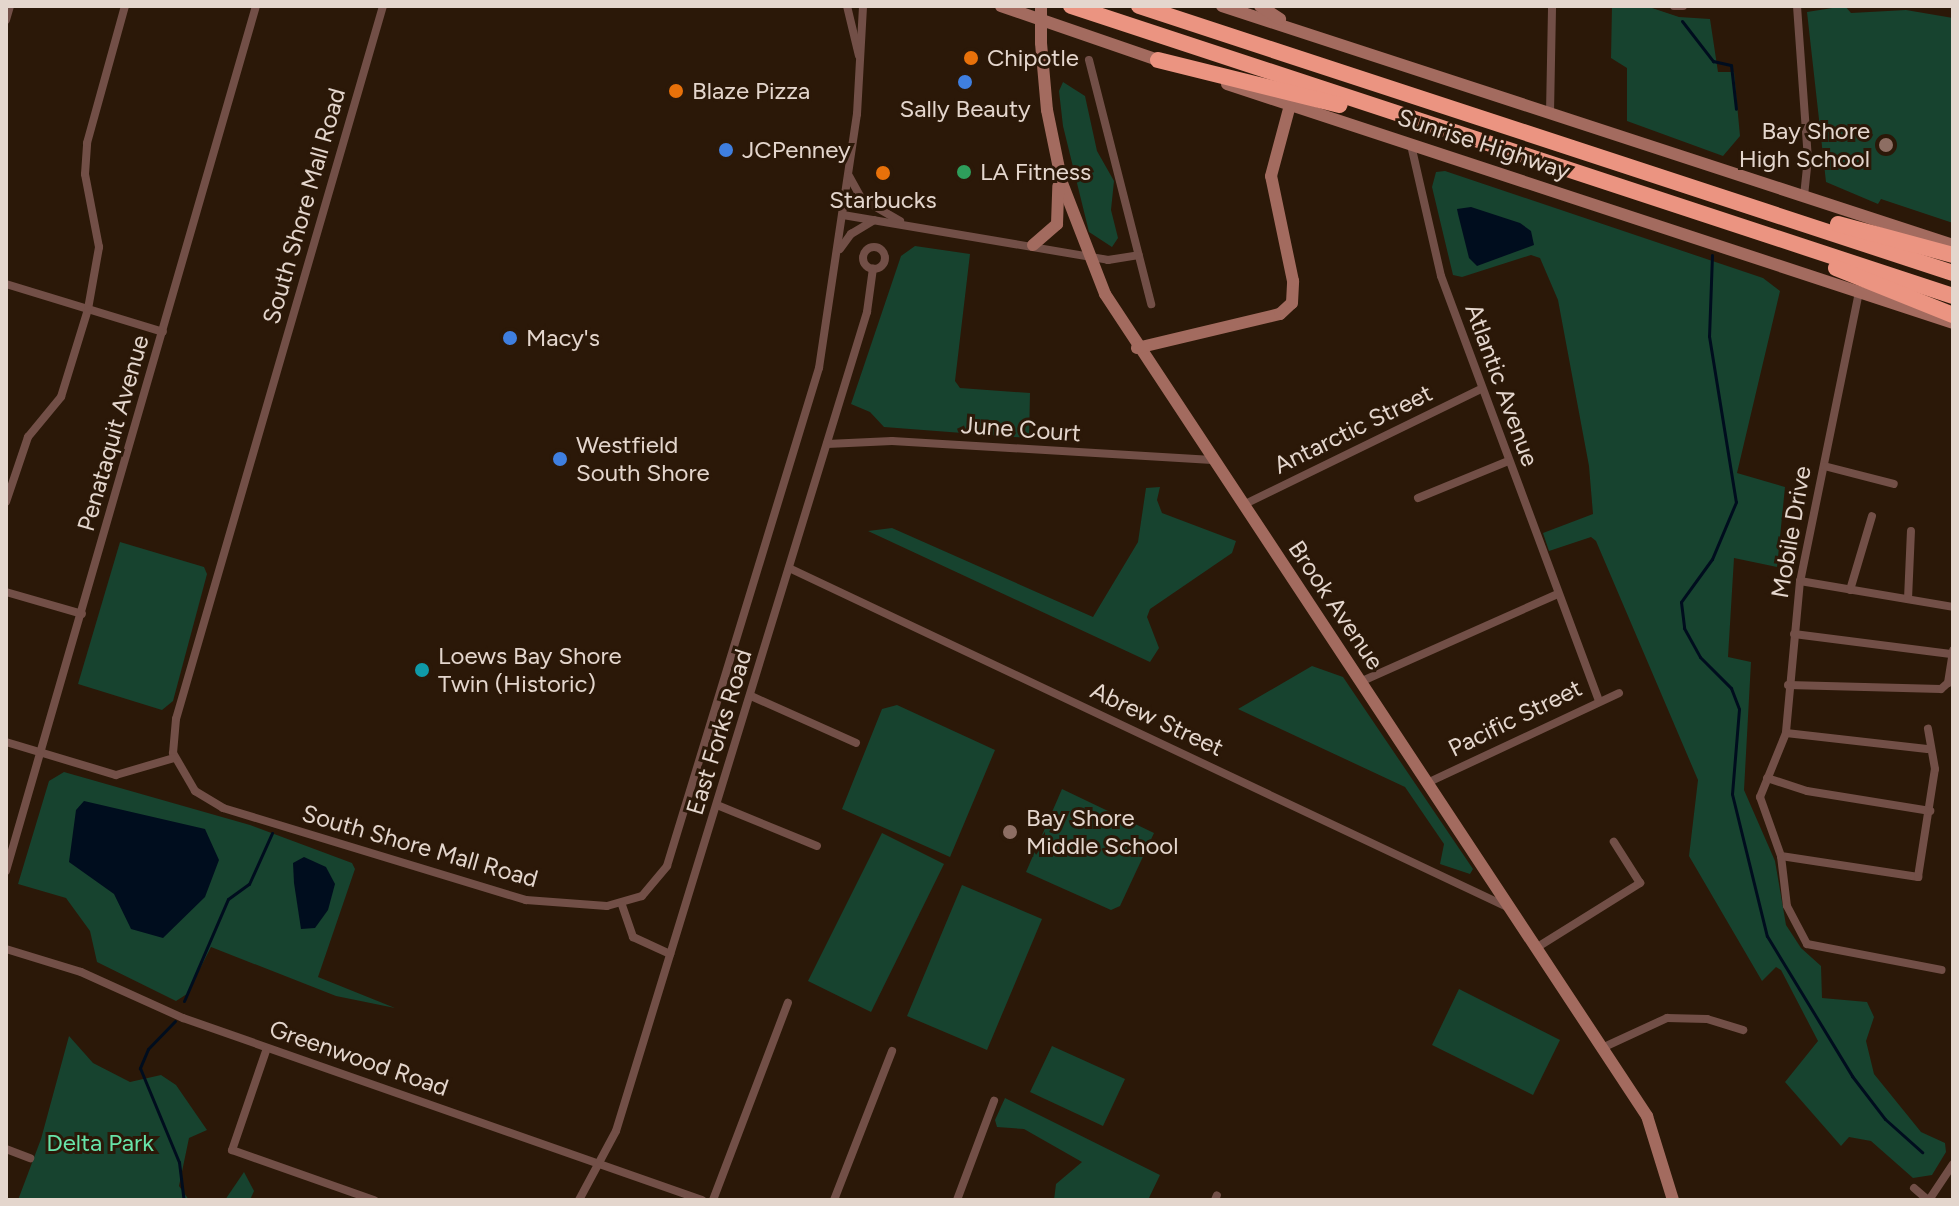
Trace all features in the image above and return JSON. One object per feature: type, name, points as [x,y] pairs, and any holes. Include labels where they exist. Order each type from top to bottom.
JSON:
[{"type":"highway","name":"Sunrise Highway","points":[[1071,6],[1953,296]]},
{"type":"highway","name":"Sunrise Highway","points":[[1139,6],[1953,273]]},
{"type":"highway","points":[[1158,60],[1423,122]]},
{"type":"highway","points":[[1743,204],[1818,218],[1953,255]]},
{"type":"highway","points":[[1758,232],[1953,315]]},
{"type":"street","points":[[6,20],[10,6]]},
{"type":"street","points":[[6,502],[28,437],[61,397],[88,309],[99,247],[85,174],[87,143],[125,6]]},
{"type":"street","name":"Penataquit Avenue","points":[[6,871],[256,6]]},
{"type":"street","name":"South Shore Mall Road","points":[[383,6],[176,719],[174,758],[195,791],[233,811],[526,900],[622,905]]},
{"type":"street","points":[[847,6],[861,65]]},
{"type":"street","points":[[670,954],[633,937],[622,905],[655,886],[671,854],[819,368],[848,175],[861,65],[863,6]]},
{"type":"street","name":"Sunrise Highway","points":[[1001,6],[1290,105],[1953,323]]},
{"type":"street","name":"Brook Avenue","points":[[1041,6],[1041,43],[1057,163],[1086,254],[1137,348],[1647,1116],[1673,1200]]},
{"type":"street","name":"Sunrise Highway","points":[[1222,6],[1953,245]]},
{"type":"street","points":[[1260,6],[1296,29]]},
{"type":"street","points":[[1550,113],[1552,6]]},
{"type":"street","points":[[1674,6],[1683,6]]},
{"type":"street","points":[[1797,6],[1808,158],[1804,196]]},
{"type":"street","points":[[1089,60],[1151,304]]},
{"type":"street","points":[[1137,348],[1280,314],[1292,303],[1293,281],[1271,176],[1290,105]]},
{"type":"street","name":"Atlantic Avenue","points":[[1411,145],[1441,276],[1573,632]]},
{"type":"street","points":[[1033,245],[1058,219],[1057,163]]},
{"type":"street","points":[[848,175],[868,204],[911,226]]},
{"type":"street","points":[[843,215],[1108,260],[1139,255]]},
{"type":"street","points":[[838,253],[851,234],[874,220]]},
{"type":"street","name":"East Forks Road","points":[[579,1200],[616,1131],[867,312],[873,268]]},
{"type":"street","points":[[6,284],[163,332]]},
{"type":"street","name":"Mobile Drive","points":[[1859,292],[1800,581],[1788,685],[1786,733],[1760,797],[1762,811],[1781,856],[1787,906],[1807,944],[1942,970]]},
{"type":"street","name":"Antarctic Street","points":[[1243,505],[1481,389]]},
{"type":"street","name":"June Court","points":[[827,444],[892,441],[1212,460]]},
{"type":"street","points":[[1418,498],[1508,461]]},
{"type":"street","points":[[1824,466],[1894,484]]},
{"type":"street","points":[[1850,590],[1872,516]]},
{"type":"street","points":[[1908,599],[1911,531]]},
{"type":"street","name":"Abrew Street","points":[[789,568],[1507,907]]},
{"type":"street","points":[[1800,581],[1953,607]]},
{"type":"street","points":[[6,592],[82,614]]},
{"type":"street","points":[[1360,682],[1558,594]]},
{"type":"street","name":"Pacific Street","points":[[1427,783],[1599,701],[1573,632]]},
{"type":"street","points":[[1788,685],[1941,689],[1948,683],[1952,652],[1794,634]]},
{"type":"street","points":[[1599,701],[1619,693]]},
{"type":"street","points":[[751,696],[856,743]]},
{"type":"street","points":[[1781,856],[1802,863],[1918,877],[1935,769],[1927,749],[1928,729]]},
{"type":"street","points":[[1786,733],[1927,749]]},
{"type":"street","points":[[6,742],[116,775],[174,758]]},
{"type":"street","points":[[1767,778],[1807,791],[1930,811]]},
{"type":"street","points":[[717,805],[817,846]]},
{"type":"street","points":[[1536,948],[1640,883],[1614,842]]},
{"type":"street","name":"Greenwood Road","points":[[6,949],[81,972],[183,1018],[702,1200]]},
{"type":"street","points":[[713,1200],[788,1003]]},
{"type":"street","points":[[1602,1048],[1667,1018],[1707,1019],[1743,1030]]},
{"type":"street","points":[[267,1048],[232,1150],[374,1200]]},
{"type":"street","points":[[834,1200],[892,1051]]},
{"type":"street","points":[[957,1200],[994,1101]]},
{"type":"street","points":[[6,1149],[30,1158]]},
{"type":"street","points":[[1914,1188],[1928,1200],[1953,1164]]},
{"type":"green space","points":[[1612,6],[1646,6],[1679,17],[1710,19],[1718,72],[1734,72],[1740,136],[1723,156],[1627,121],[1627,68],[1611,58]]},
{"type":"green space","name":"Bay Shore High School","points":[[1845,6],[1851,13],[1906,10],[1953,18],[1953,223],[1881,199],[1878,204],[1826,182],[1807,12]]},
{"type":"green space","points":[[1063,82],[1085,96],[1097,151],[1114,181],[1111,210],[1118,238],[1112,247],[1089,232],[1063,126],[1059,91]]},
{"type":"green space","points":[[1445,171],[1763,278],[1780,291],[1737,473],[1785,487],[1777,567],[1734,558],[1728,657],[1751,662],[1744,790],[1775,861],[1786,925],[1801,948],[1821,966],[1822,998],[1867,1002],[1874,1017],[1866,1041],[1874,1074],[1921,1132],[1945,1143],[1946,1152],[1932,1175],[1913,1178],[1871,1141],[1849,1137],[1841,1146],[1785,1082],[1818,1041],[1781,970],[1776,967],[1762,981],[1689,856],[1698,780],[1596,541],[1591,537],[1549,551],[1543,533],[1593,514],[1589,466],[1558,300],[1540,258],[1531,255],[1462,277],[1453,275],[1432,187],[1436,172]]},
{"type":"green space","points":[[915,246],[970,254],[955,381],[960,388],[1030,393],[1029,438],[884,427],[870,412],[851,404],[901,256]]},
{"type":"green space","points":[[1160,487],[1157,500],[1162,513],[1236,541],[1232,553],[1150,609],[1147,617],[1159,648],[1150,662],[868,531],[892,528],[1093,617],[1138,542],[1146,488]]},
{"type":"green space","points":[[120,542],[204,567],[207,574],[173,701],[162,710],[78,684]]},
{"type":"green space","points":[[1312,666],[1343,677],[1473,869],[1470,874],[1440,864],[1444,844],[1405,787],[1238,709]]},
{"type":"green space","points":[[897,705],[995,750],[950,857],[842,809],[882,709]]},
{"type":"green space","points":[[64,772],[250,825],[352,863],[355,869],[318,977],[395,1008],[336,996],[211,947],[187,994],[176,1001],[97,962],[90,931],[66,898],[18,884],[49,781]]},
{"type":"green space","points":[[1062,789],[1154,833],[1120,906],[1111,910],[1026,872]]},
{"type":"green space","points":[[882,833],[944,864],[871,1012],[808,981]]},
{"type":"green space","points":[[962,885],[1042,919],[987,1050],[907,1016]]},
{"type":"green space","points":[[1459,989],[1560,1040],[1533,1095],[1432,1045]]},
{"type":"green space","name":"Delta Park","points":[[69,1036],[93,1063],[130,1082],[161,1075],[176,1085],[207,1130],[189,1138],[179,1186],[189,1200],[18,1200],[41,1139]]},
{"type":"green space","points":[[1052,1046],[1125,1079],[1103,1126],[1030,1092]]},
{"type":"green space","points":[[1005,1098],[1160,1175],[1148,1200],[1054,1200],[1056,1184],[1082,1162],[1024,1129],[997,1127],[995,1120]]},
{"type":"green space","points":[[244,1172],[254,1191],[250,1200],[225,1200]]},
{"type":"water","points":[[1471,207],[1520,223],[1531,231],[1534,245],[1477,266],[1469,258],[1457,209]]},
{"type":"water","points":[[84,801],[205,829],[219,860],[205,897],[163,938],[131,929],[114,894],[69,862],[76,810]]},
{"type":"water","points":[[304,857],[326,867],[335,884],[328,910],[315,928],[301,929],[293,863]]},
{"type":"waterway","points":[[1682,21],[1713,61],[1731,65],[1736,109]]},
{"type":"waterway","points":[[1712,255],[1709,336],[1736,502],[1712,559],[1681,602],[1684,628],[1700,657],[1731,688],[1739,709],[1732,794],[1767,936],[1852,1076],[1885,1119],[1922,1152]]},
{"type":"waterway","points":[[184,1001],[228,899],[249,884],[272,833]]},
{"type":"waterway","points":[[175,1021],[148,1049],[140,1068],[179,1162],[184,1200]]},
{"type":"place","name":"Chipotle","points":[[971,58]]},
{"type":"place","name":"Sally Beauty","points":[[965,82]]},
{"type":"place","name":"Blaze Pizza","points":[[676,91]]},
{"type":"place","name":"Bay Shore High School","points":[[1886,145]]},
{"type":"place","name":"JCPenney","points":[[726,150]]},
{"type":"place","name":"LA Fitness","points":[[964,172]]},
{"type":"place","name":"Starbucks","points":[[883,173]]},
{"type":"place","name":"Macy's","points":[[510,338]]},
{"type":"place","name":"Westfield South Shore","points":[[560,459]]},
{"type":"place","name":"Loews Bay Shore Twin (Historic)","points":[[422,670]]},
{"type":"place","name":"Bay Shore Middle School","points":[[1010,832]]}]
